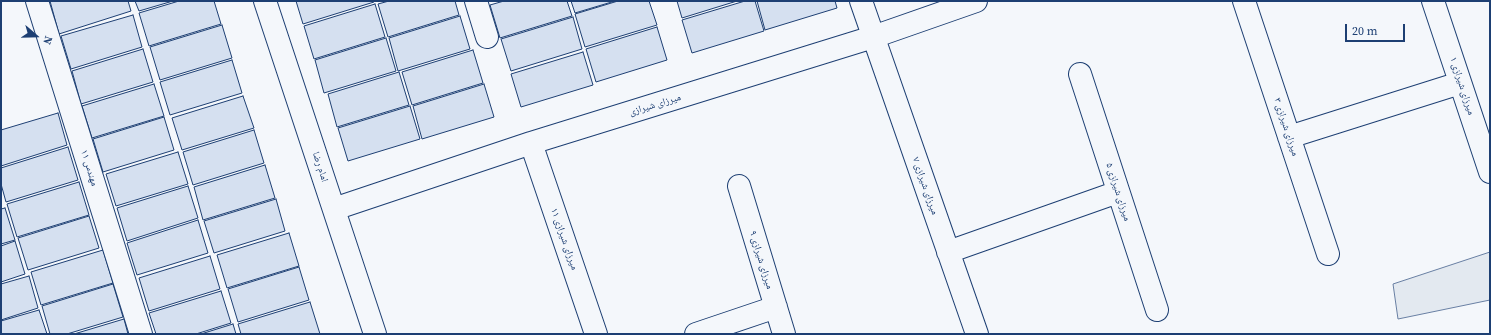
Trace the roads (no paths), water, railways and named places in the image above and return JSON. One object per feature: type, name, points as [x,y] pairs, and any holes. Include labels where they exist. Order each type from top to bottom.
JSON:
[{"type":"street","name":"مهندس ۱۱","points":[[37,1],[141,334]]},
{"type":"street","name":"امام رضا","points":[[265,1],[375,334]]},
{"type":"street","points":[[476,1],[487,37]]},
{"type":"street","name":"میرزای شیرازی ۷","points":[[861,1],[976,334]]},
{"type":"street","name":"میرزای شیرازی","points":[[334,209],[532,143],[873,37],[976,1]]},
{"type":"street","name":"میرزای شیرازی ۳","points":[[1244,1],[1328,254]]},
{"type":"street","name":"میرزای شیرازی ۱","points":[[1433,1],[1490,172]]},
{"type":"street","name":"میرزای شیرازی ۵","points":[[1080,74],[1157,310]]},
{"type":"street","points":[[1289,138],[1460,83]]},
{"type":"street","name":"میرزای شیرازی ۱۱","points":[[532,143],[596,334]]},
{"type":"street","name":"میرزای شیرازی ۹","points":[[739,186],[784,334]]},
{"type":"street","points":[[948,252],[1118,192]]},
{"type":"street","points":[[696,334],[776,307]]}]
